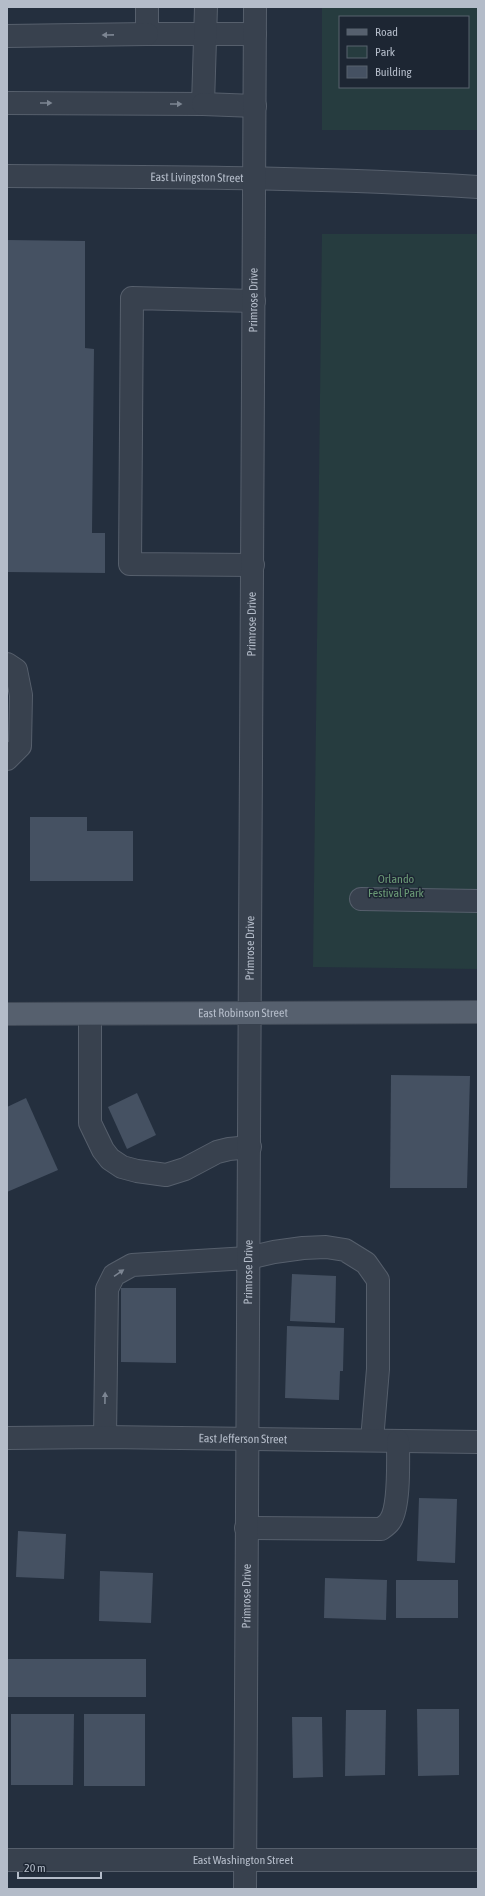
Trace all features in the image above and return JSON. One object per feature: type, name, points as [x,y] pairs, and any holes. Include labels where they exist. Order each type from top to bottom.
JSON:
[{"type":"main road","name":"East Robinson Street","points":[[7,1014],[478,1012]]},
{"type":"street","points":[[147,7],[147,34]]},
{"type":"street","points":[[203,104],[206,7]]},
{"type":"street","name":"Primrose Drive","points":[[245,1889],[246,1440],[250,1147],[255,7]]},
{"type":"street","points":[[7,36],[206,33],[255,34]]},
{"type":"street","points":[[7,103],[203,104],[255,106]]},
{"type":"street","name":"East Livingston Street","points":[[387,181],[478,173]]},
{"type":"street","name":"East Livingston Street","points":[[7,176],[255,177],[387,181],[478,188]]},
{"type":"street","points":[[252,565],[130,564],[132,298],[254,301]]},
{"type":"street","points":[[7,664],[16,670],[21,695],[20,746],[7,759]]},
{"type":"street","points":[[361,899],[478,901]]},
{"type":"street","points":[[90,1014],[90,1123],[103,1150],[110,1159],[122,1167],[137,1171],[166,1175],[185,1170],[217,1152],[229,1148],[250,1147]]},
{"type":"street","points":[[105,1437],[107,1289],[114,1275],[132,1265],[248,1258],[274,1252],[303,1248],[326,1247],[346,1250],[366,1263],[378,1280],[378,1369],[372,1440]]},
{"type":"street","name":"East Jefferson Street","points":[[7,1438],[105,1437],[478,1442]]},
{"type":"street","points":[[246,1528],[381,1529],[390,1521],[394,1510],[398,1475],[398,1441]]},
{"type":"street","name":"East Washington Street","points":[[7,1860],[478,1860]]},
{"type":"green space","points":[[322,7],[478,7],[478,130],[322,130]]},
{"type":"green space","name":"Orlando Festival Park","points":[[322,234],[478,234],[478,969],[313,967]]},
{"type":"building","points":[[7,240],[85,241],[85,348],[94,349],[92,533],[105,533],[105,573],[7,572]]},
{"type":"building","points":[[30,817],[87,817],[87,831],[133,831],[133,881],[30,881]]},
{"type":"building","points":[[391,1075],[470,1076],[467,1188],[390,1188]]},
{"type":"building","points":[[137,1093],[156,1135],[127,1149],[108,1107]]},
{"type":"building","points":[[26,1098],[58,1170],[7,1192],[7,1107]]},
{"type":"building","points":[[292,1274],[336,1276],[335,1323],[290,1321]]},
{"type":"building","points":[[121,1288],[176,1288],[176,1363],[121,1362]]},
{"type":"building","points":[[287,1326],[344,1328],[343,1371],[340,1371],[339,1400],[285,1398]]},
{"type":"building","points":[[419,1498],[457,1499],[455,1563],[417,1561]]},
{"type":"building","points":[[18,1531],[66,1534],[64,1579],[16,1577]]},
{"type":"building","points":[[100,1571],[153,1573],[151,1623],[99,1621]]},
{"type":"building","points":[[325,1578],[387,1580],[386,1620],[324,1618]]},
{"type":"building","points":[[396,1580],[458,1580],[458,1618],[396,1618]]},
{"type":"building","points":[[7,1659],[146,1659],[146,1697],[7,1697]]},
{"type":"building","points":[[417,1709],[459,1709],[459,1775],[418,1776]]},
{"type":"building","points":[[346,1710],[386,1710],[385,1775],[345,1776]]},
{"type":"building","points":[[11,1714],[74,1714],[73,1785],[11,1785]]},
{"type":"building","points":[[84,1714],[145,1714],[145,1786],[84,1786]]},
{"type":"building","points":[[292,1717],[322,1717],[323,1777],[293,1778]]}]
